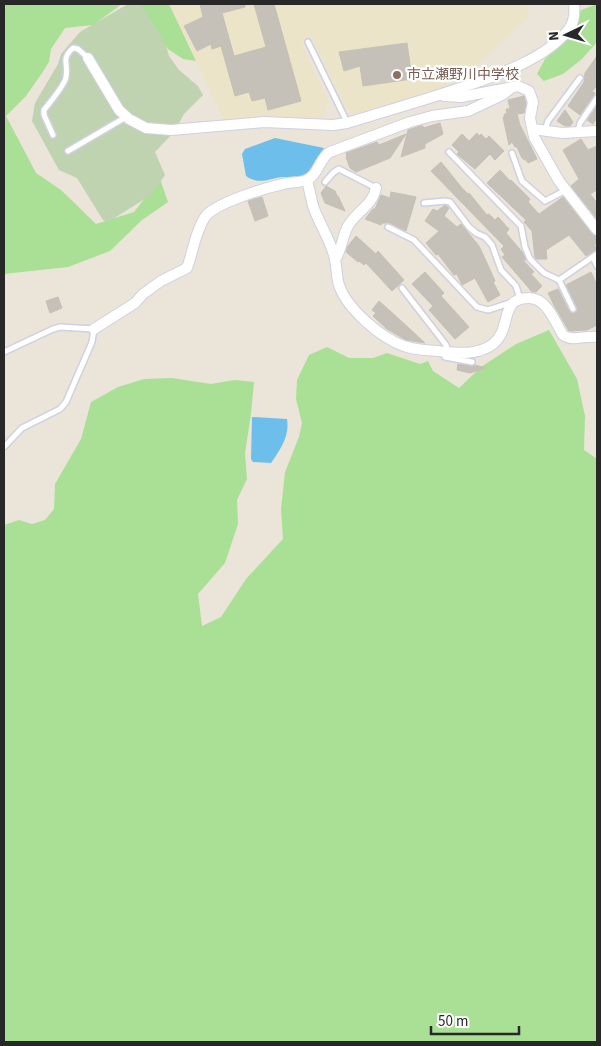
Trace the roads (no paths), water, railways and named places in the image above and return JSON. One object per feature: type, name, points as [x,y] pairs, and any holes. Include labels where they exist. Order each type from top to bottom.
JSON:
[{"type":"street","points":[[88,58],[119,110],[138,125],[155,130],[264,122],[333,125],[347,123],[436,96],[505,72],[542,52],[558,40],[570,28],[575,11],[574,4]]},
{"type":"street","points":[[436,96],[461,97],[518,86],[524,88],[532,95],[533,102],[530,118],[534,137],[559,181],[597,230]]},
{"type":"street","points":[[94,329],[135,303],[143,294],[161,281],[187,268],[201,224],[212,210],[222,204],[282,184],[307,180],[315,173],[324,155],[330,152],[410,122],[432,116],[468,111],[502,95],[511,88]]},
{"type":"street","points":[[533,129],[562,133],[597,131]]},
{"type":"street","points":[[307,180],[314,207],[335,260],[339,284],[345,298],[363,318],[387,338],[406,347],[447,352],[479,352],[493,344],[503,332],[508,309],[517,300],[533,298],[544,303],[563,335],[568,338],[597,337]]},
{"type":"street","points":[[335,260],[348,228],[355,217],[372,200],[376,188]]},
{"type":"lane","points":[[308,42],[347,123]]},
{"type":"lane","points":[[54,135],[44,115],[44,110],[66,79],[65,60],[67,54],[73,48],[78,48],[88,58]]},
{"type":"lane","points":[[545,130],[548,121],[580,78]]},
{"type":"lane","points":[[578,132],[580,123],[597,98]]},
{"type":"lane","points":[[68,151],[126,117]]},
{"type":"lane","points":[[448,152],[522,226],[525,247],[530,259],[544,273],[559,280],[574,309]]},
{"type":"lane","points":[[512,154],[522,181],[545,201],[566,190]]},
{"type":"lane","points":[[325,182],[339,169],[376,188]]},
{"type":"lane","points":[[388,227],[414,240],[477,307],[488,310],[517,300],[516,286],[501,270],[492,245],[485,237],[469,227],[450,202],[424,203]]},
{"type":"lane","points":[[559,280],[595,256],[597,266]]},
{"type":"lane","points":[[402,288],[446,345],[447,352],[445,357],[472,362]]},
{"type":"lane","points":[[4,352],[53,328],[94,329],[92,342],[66,402],[60,409],[22,428],[4,447]]},
{"type":"water","points":[[275,138],[324,148],[313,170],[302,179],[298,176],[259,181],[246,176],[242,154],[245,149]]},
{"type":"water","points":[[252,417],[287,419],[286,437],[271,463],[253,462],[251,459]]},
{"type":"place","name":"市立瀬野川中学校","points":[[397,75]]}]
